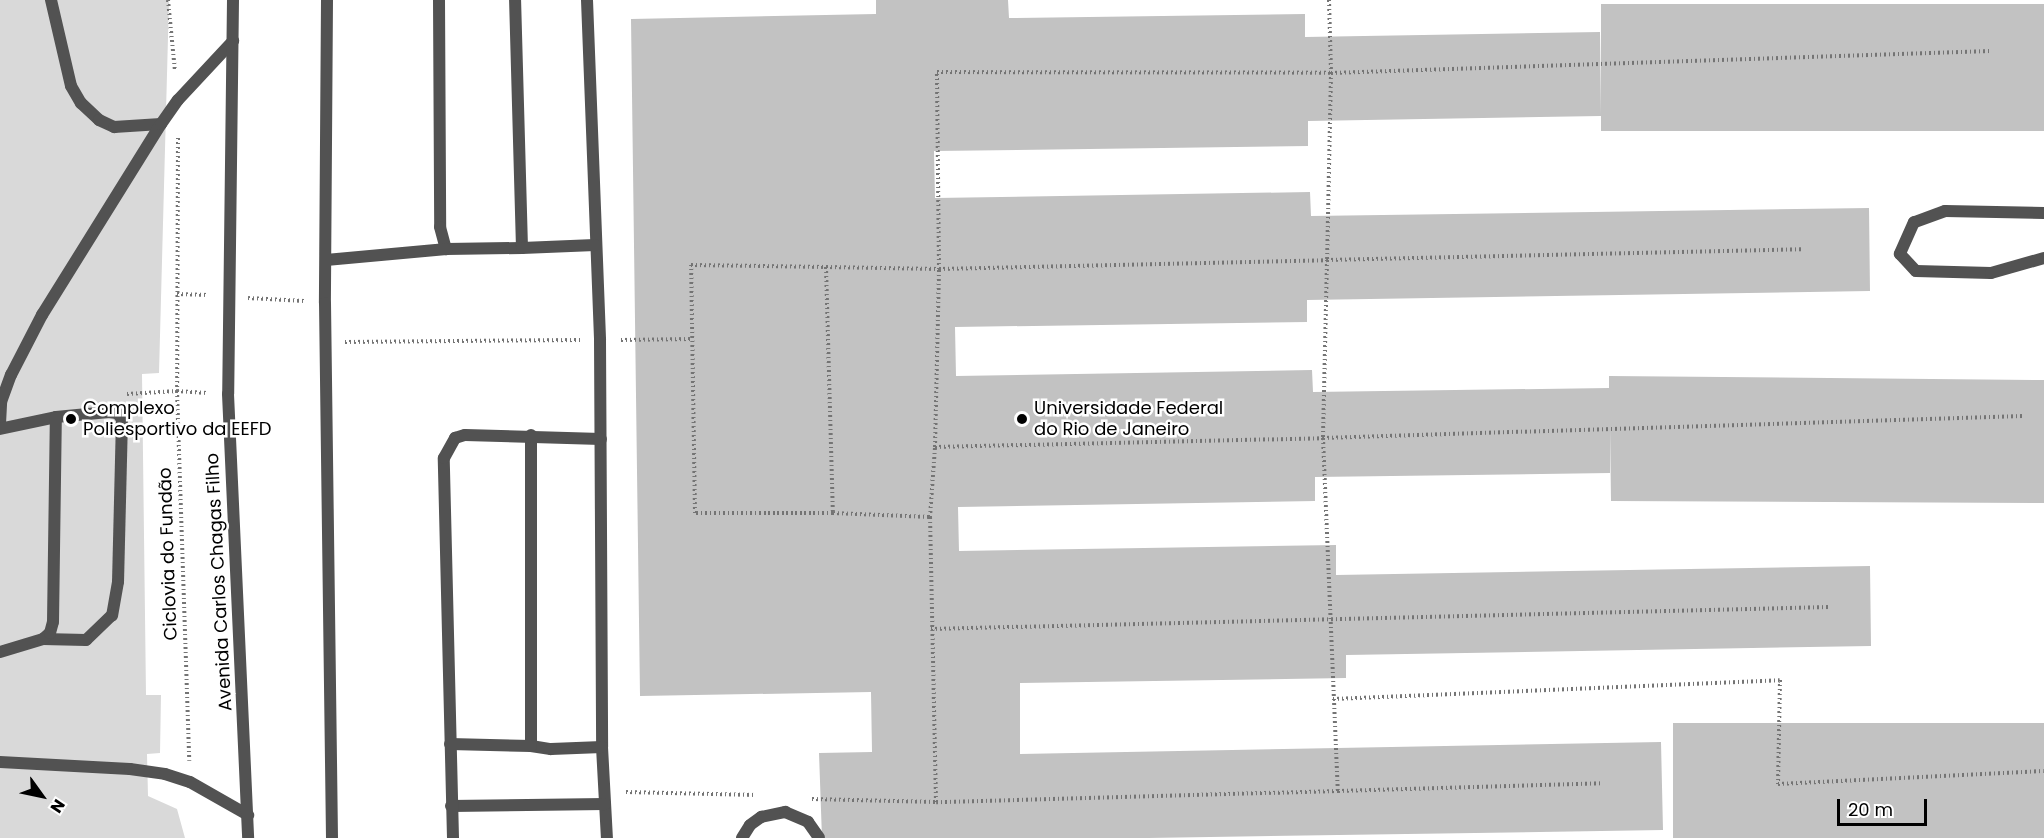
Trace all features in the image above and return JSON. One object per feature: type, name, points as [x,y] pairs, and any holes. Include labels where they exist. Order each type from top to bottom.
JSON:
[{"type":"street","points":[[51,0],[71,86],[81,103],[99,120],[114,127],[160,124]]},
{"type":"street","name":"Avenida Carlos Chagas Filho","points":[[232,0],[228,394],[248,838]]},
{"type":"street","points":[[327,0],[326,342],[332,838]]},
{"type":"street","points":[[439,0],[440,227],[446,249]]},
{"type":"street","points":[[514,0],[522,248]]},
{"type":"street","points":[[586,0],[600,340],[602,747],[607,838]]},
{"type":"street","points":[[0,424],[1,402],[21,351],[160,124],[178,100],[233,41]]},
{"type":"street","points":[[2044,213],[1945,211],[1914,222],[1900,254],[1916,271],[1991,273],[2044,258]]},
{"type":"street","points":[[326,260],[446,249],[595,245]]},
{"type":"street","points":[[0,429],[56,417],[109,412],[117,413],[122,419],[118,582],[112,615],[86,640],[43,639],[0,652]]},
{"type":"street","points":[[43,639],[50,633],[53,622],[56,417]]},
{"type":"street","points":[[453,838],[444,458],[455,438],[483,434],[600,439]]},
{"type":"street","points":[[531,435],[531,746]]},
{"type":"street","points":[[450,744],[531,746],[551,749],[602,747]]},
{"type":"street","points":[[0,762],[165,774],[190,782],[248,815]]},
{"type":"street","points":[[451,806],[605,804]]},
{"type":"street","points":[[742,838],[750,825],[760,817],[785,812],[808,822],[819,838]]},
{"type":"path","name":"Ciclovia do Fundão","points":[[168,0],[178,100],[177,391],[190,782]]},
{"type":"path","points":[[1329,0],[1331,73],[1323,438],[1338,791]]},
{"type":"path","points":[[1603,783],[936,802],[930,517],[935,447],[939,269],[937,72],[1331,73],[1991,51]]},
{"type":"path","points":[[930,517],[833,513],[695,513],[691,265],[939,269],[1802,249]]},
{"type":"path","points":[[826,267],[833,513]]},
{"type":"path","points":[[326,342],[692,339]]},
{"type":"path","points":[[935,447],[1323,438],[2023,416]]},
{"type":"path","points":[[931,629],[1829,607]]},
{"type":"path","points":[[1333,699],[1780,680],[1778,784],[2044,771]]},
{"type":"shaded area","name":"Complexo Poliesportivo da EEFD","points":[[0,0],[169,0],[159,373],[142,374],[146,695],[161,695],[160,753],[147,754],[148,796],[177,809],[185,838],[0,838]]},
{"type":"building","points":[[876,0],[1008,0],[1009,18],[1305,14],[1305,37],[1600,32],[1601,116],[1308,121],[1308,146],[934,151],[935,198],[1310,192],[1311,216],[1869,208],[1870,291],[1307,300],[1307,322],[955,327],[956,376],[1312,370],[1313,392],[1609,388],[1609,376],[2044,380],[2044,503],[1611,501],[1610,428],[1610,473],[1315,477],[1315,501],[958,507],[959,551],[1336,545],[1336,575],[1870,566],[1871,646],[1346,655],[1346,678],[1020,683],[1020,754],[1661,742],[1663,830],[1148,838],[822,838],[819,753],[872,752],[871,692],[640,696],[631,19],[876,14]]},
{"type":"building","points":[[1601,4],[2044,4],[2044,131],[1601,131]]},
{"type":"building","points":[[1673,723],[2044,723],[2044,838],[1673,838]]},
{"type":"place","name":"Complexo Poliesportivo da EEFD","points":[[71,419]]},
{"type":"place","name":"Universidade Federal do Rio de Janeiro","points":[[1022,419]]}]
